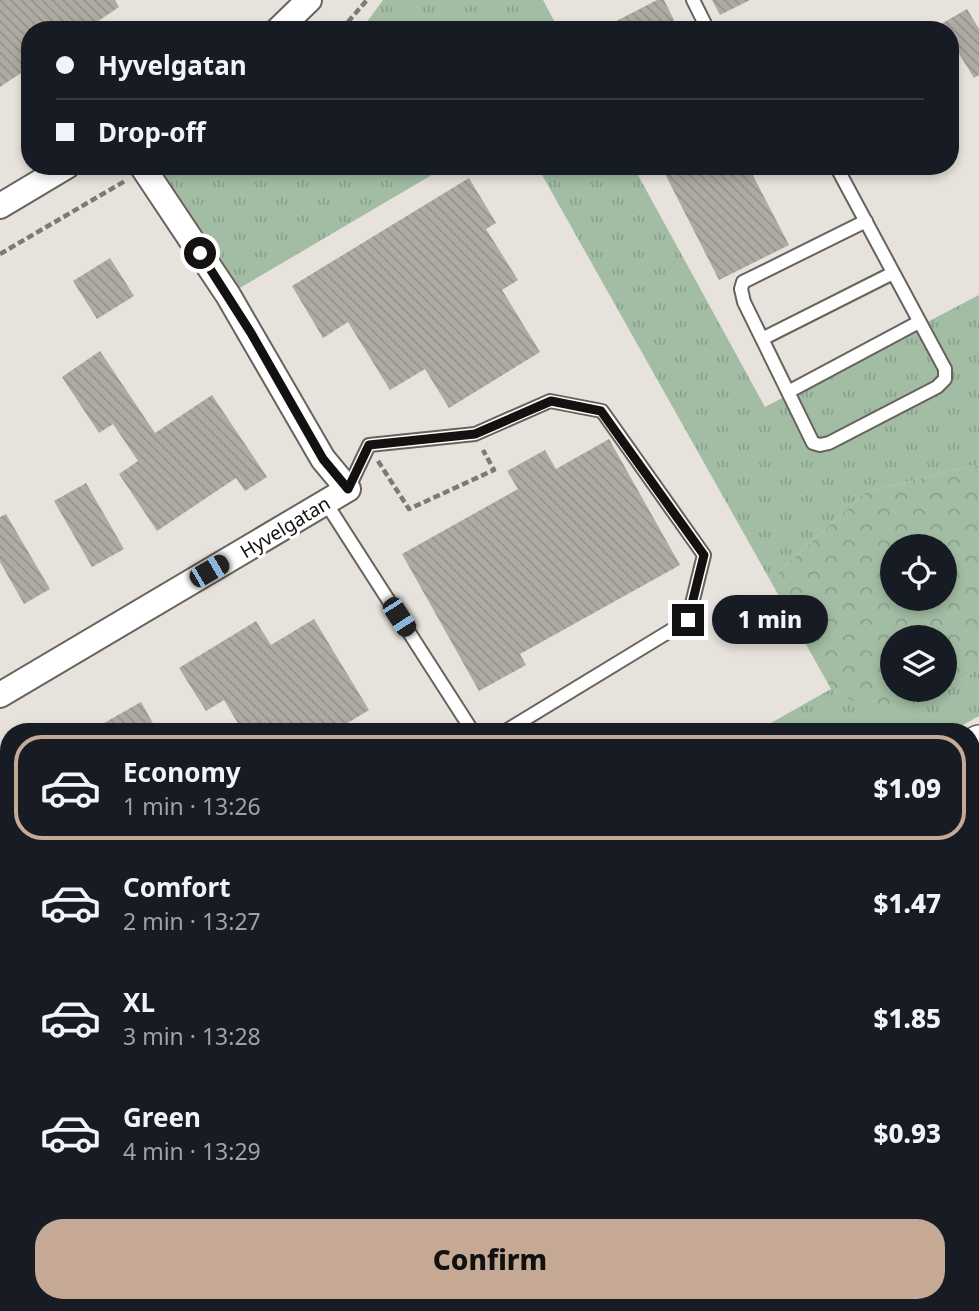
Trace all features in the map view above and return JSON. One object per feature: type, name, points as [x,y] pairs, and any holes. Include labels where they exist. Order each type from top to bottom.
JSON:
[{"type":"street","points":[[287,21],[309,0]]},
{"type":"street","points":[[0,206],[53,175]]},
{"type":"street","name":"Hyvelgatan","points":[[0,695],[348,489],[323,459],[228,295],[148,175]]},
{"type":"lane","points":[[693,0],[704,21]]},
{"type":"lane","points":[[841,175],[945,369],[944,379],[937,387],[829,443],[820,445],[813,443],[744,302],[741,289],[743,282],[866,222]]},
{"type":"lane","points":[[762,339],[893,273]]},
{"type":"lane","points":[[788,392],[919,322]]},
{"type":"lane","points":[[348,489],[369,445],[475,434],[551,401],[601,411],[704,555],[688,620],[519,723]]},
{"type":"lane","points":[[326,503],[466,723]]},
{"type":"path","points":[[349,21],[367,0]]},
{"type":"path","points":[[0,254],[131,175]]},
{"type":"path","points":[[369,445],[409,509],[494,470],[475,434]]},
{"type":"green space","points":[[383,0],[543,0],[554,21],[368,21]]},
{"type":"green space","points":[[164,175],[432,175],[238,289]]},
{"type":"green space","points":[[542,175],[638,175],[765,407],[979,295],[979,464],[866,492],[770,580]]},
{"type":"green space","points":[[979,464],[979,669],[957,681],[957,625],[880,625],[880,702],[920,702],[888,720],[831,689],[770,580],[866,492]]},
{"type":"green space","points":[[979,669],[979,716],[966,723],[771,723],[831,689],[888,719],[919,702],[957,702],[957,681]]},
{"type":"building","points":[[0,0],[115,0],[119,7],[98,21],[21,21],[21,73],[0,87]]},
{"type":"building","points":[[657,0],[664,0],[674,21],[616,21]]},
{"type":"building","points":[[712,0],[750,0],[720,15]]},
{"type":"building","points":[[967,9],[979,29],[979,75],[974,78],[959,54],[959,21],[946,21]]},
{"type":"building","points":[[666,175],[753,175],[789,245],[719,280]]},
{"type":"building","points":[[469,178],[496,223],[486,229],[518,280],[502,290],[540,352],[449,408],[425,369],[390,390],[348,322],[323,338],[292,286]]},
{"type":"building","points":[[110,258],[134,296],[97,319],[73,281]]},
{"type":"building","points":[[100,351],[155,433],[212,395],[267,477],[245,491],[236,478],[157,531],[119,474],[138,461],[113,424],[99,433],[62,377]]},
{"type":"building","points":[[609,439],[680,565],[520,654],[526,665],[479,691],[402,554],[518,489],[507,471],[545,450],[556,469]]},
{"type":"building","points":[[86,483],[124,549],[92,567],[54,501]]},
{"type":"building","points":[[6,514],[50,589],[24,604],[0,562],[0,517]]},
{"type":"building","points":[[314,619],[369,710],[348,723],[238,723],[224,700],[206,711],[179,668],[256,621],[271,645]]},
{"type":"building","points":[[141,702],[153,723],[104,723]]},
{"type":"route","points":[[200,253],[251,333],[323,459],[348,489],[369,445],[475,434],[551,401],[601,411],[704,555],[688,620]]}]
